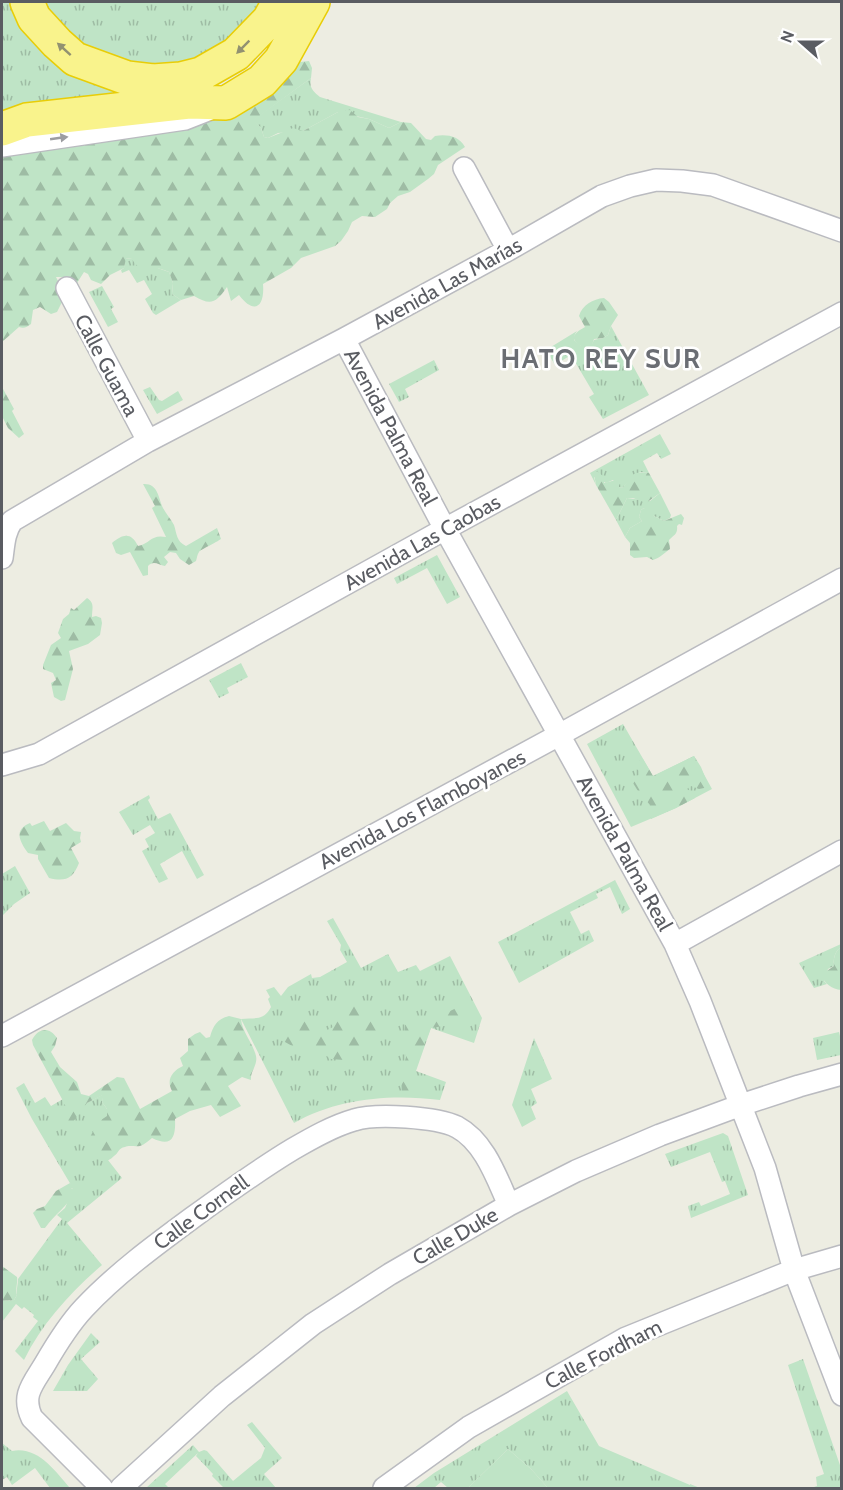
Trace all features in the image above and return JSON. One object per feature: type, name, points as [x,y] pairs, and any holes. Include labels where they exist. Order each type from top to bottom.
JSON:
[{"type":"highway","points":[[27,2],[34,18],[75,59],[127,78],[153,81],[181,79],[201,74],[236,54],[269,20],[279,2]]},
{"type":"highway","points":[[2,129],[27,120],[189,102],[226,103],[262,81],[281,60],[313,2]]},
{"type":"street","points":[[2,146],[185,119],[226,103]]},
{"type":"street","points":[[464,168],[508,250]]},
{"type":"street","name":"Avenida Las Marías","points":[[2,556],[7,521],[148,441],[344,339],[602,196],[656,180],[713,185],[842,231]]},
{"type":"street","name":"Calle Guama","points":[[66,288],[148,441]]},
{"type":"street","name":"Avenida Las Caobas","points":[[2,765],[39,754],[842,313]]},
{"type":"street","name":"Avenida Palma Real","points":[[344,339],[445,529],[675,944],[700,1000],[765,1168],[794,1270],[842,1395]]},
{"type":"street","name":"Avenida Los Flamboyanes","points":[[2,1036],[560,735],[842,579]]},
{"type":"street","points":[[675,944],[842,851]]},
{"type":"street","name":"Calle Duke","points":[[121,1488],[222,1396],[313,1324],[390,1274],[509,1205],[576,1171],[660,1135],[741,1105],[842,1074]]},
{"type":"street","name":"Calle Cornell","points":[[102,1488],[32,1418],[27,1407],[27,1395],[59,1340],[83,1309],[144,1254],[228,1191],[271,1162],[331,1129],[356,1119],[400,1116],[442,1122],[456,1126],[468,1134],[481,1149],[509,1205]]},
{"type":"street","name":"Calle Fordham","points":[[384,1488],[469,1426],[626,1338],[794,1270],[842,1256]]},
{"type":"green space","points":[[2,2],[14,2],[135,98],[2,114]]},
{"type":"green space","points":[[38,2],[268,2],[242,34],[196,64],[150,69],[101,60],[50,25]]},
{"type":"green space","points":[[309,61],[312,68],[311,78],[254,120],[261,128],[264,137],[268,138],[293,128],[303,131],[338,112],[350,110],[358,117],[389,128],[401,122],[411,123],[426,139],[431,140],[435,136],[444,135],[456,138],[465,147],[438,165],[434,174],[428,179],[410,192],[398,196],[387,209],[375,217],[362,216],[352,222],[341,241],[335,246],[301,258],[291,268],[263,284],[262,298],[257,306],[249,305],[239,295],[231,301],[227,287],[220,297],[213,301],[205,301],[194,296],[181,300],[172,294],[173,283],[169,272],[158,268],[142,268],[132,259],[126,258],[124,268],[110,275],[101,284],[91,280],[84,272],[73,285],[64,277],[56,277],[63,291],[62,302],[57,312],[51,314],[40,307],[33,310],[31,324],[19,327],[2,342],[2,154],[271,84],[300,62]]},
{"type":"green space","points":[[311,78],[312,89],[320,97],[401,122],[389,128],[369,119],[338,112],[303,131],[278,133],[268,138],[264,137],[261,128],[253,120]]},
{"type":"green space","points":[[125,258],[169,272],[173,283],[172,294],[181,300],[156,315],[153,313],[145,299],[152,294],[144,280],[137,283],[129,270],[122,273]]},
{"type":"green space","points":[[102,286],[114,307],[111,309],[118,322],[108,327],[89,292]]},
{"type":"green space","points":[[604,298],[618,315],[608,335],[594,339],[592,345],[584,348],[574,340],[577,332],[585,327],[579,316],[580,312],[588,303]]},
{"type":"green space","points":[[611,326],[649,395],[603,419],[589,397],[594,394],[571,355],[555,365],[546,350],[577,331],[574,340],[581,346],[592,344],[594,340],[608,335]]},
{"type":"green space","points":[[434,360],[439,370],[405,389],[409,397],[399,402],[389,384]]},
{"type":"green space","points":[[2,387],[24,434],[19,438],[8,428],[2,416]]},
{"type":"green space","points":[[150,387],[159,400],[162,401],[178,391],[183,400],[157,414],[143,390]]},
{"type":"green space","points":[[660,434],[671,454],[661,459],[657,453],[643,461],[649,473],[640,472],[622,488],[613,480],[606,483],[594,477],[596,485],[590,473]]},
{"type":"green space","points":[[597,471],[604,477],[604,483],[616,480],[622,488],[634,474],[649,473],[660,493],[646,503],[627,498],[616,520],[596,485],[594,474]]},
{"type":"green space","points":[[143,484],[155,488],[183,544],[186,546],[217,528],[221,539],[200,551],[196,561],[189,565],[176,553],[170,552],[164,557],[168,562],[165,566],[150,564],[148,575],[143,576],[130,552],[121,555],[116,553],[112,543],[127,536],[133,538],[138,546],[157,537],[166,537],[152,508],[155,506]]},
{"type":"green space","points":[[660,493],[671,515],[670,518],[664,521],[644,508],[639,517],[642,521],[630,528],[625,537],[616,520],[627,498],[650,501]]},
{"type":"green space","points":[[644,508],[651,510],[654,516],[664,521],[681,514],[684,518],[682,525],[677,526],[676,533],[669,540],[670,549],[653,560],[647,557],[634,558],[630,555],[630,543],[625,537],[630,528],[642,521],[639,517]]},
{"type":"green space","points":[[437,555],[460,597],[447,604],[427,568],[397,584],[394,578]]},
{"type":"green space","points":[[87,598],[92,604],[92,617],[101,618],[100,635],[88,644],[69,651],[73,669],[65,700],[61,701],[54,697],[51,683],[56,680],[53,673],[43,669],[43,665],[51,645],[61,638],[58,633],[63,619],[69,614],[71,608],[74,610]]},
{"type":"green space","points":[[241,663],[248,677],[227,688],[229,693],[219,698],[209,680]]},
{"type":"green space","points":[[623,724],[653,776],[694,756],[712,789],[676,808],[631,827],[587,744]]},
{"type":"green space","points":[[694,756],[709,787],[699,789],[691,786],[687,789],[696,795],[695,798],[651,819],[648,813],[650,805],[633,783],[640,772],[637,764],[643,759],[653,776]]},
{"type":"green space","points":[[149,795],[148,800],[158,819],[171,814],[204,875],[197,879],[182,851],[160,864],[168,879],[159,883],[142,851],[149,847],[145,839],[155,833],[150,825],[133,835],[119,812]]},
{"type":"green space","points":[[44,821],[50,831],[66,823],[74,831],[81,832],[81,842],[71,848],[79,863],[74,873],[68,878],[60,880],[49,878],[38,855],[28,853],[21,841],[21,829],[30,823],[32,826]]},
{"type":"green space","points":[[15,866],[30,893],[2,916],[2,874]]},
{"type":"green space","points":[[615,880],[630,909],[622,914],[610,887],[596,894],[598,898],[570,912],[581,934],[589,930],[594,941],[519,983],[498,942]]},
{"type":"green space","points":[[333,918],[361,968],[388,954],[398,972],[416,965],[420,971],[450,956],[482,1018],[474,1043],[431,1028],[416,1071],[446,1082],[440,1100],[384,1098],[365,1100],[328,1108],[294,1123],[241,1019],[258,1018],[268,1012],[271,1007],[268,999],[270,997],[266,990],[274,987],[281,996],[288,987],[311,974],[312,978],[320,977],[347,962],[340,950],[341,945],[327,921]]},
{"type":"green space","points":[[841,944],[835,955],[834,966],[828,969],[824,981],[827,984],[814,988],[799,963]]},
{"type":"green space","points":[[841,947],[842,990],[829,986],[821,975],[834,966],[835,955]]},
{"type":"green space","points":[[352,1002],[363,1010],[374,1008],[381,1024],[381,1041],[358,1050],[344,1060],[331,1059],[321,1052],[303,1050],[285,1042],[283,1031],[290,1022],[309,1016],[327,1030],[333,1027],[329,1014]]},
{"type":"green space","points":[[463,1005],[475,1011],[476,1019],[431,1028],[409,1082],[410,1093],[407,1096],[402,1094],[401,1076],[406,1057],[405,1025],[428,1015],[450,1011]]},
{"type":"green space","points":[[229,1016],[241,1019],[256,1056],[251,1080],[242,1077],[228,1086],[241,1106],[220,1117],[211,1105],[190,1111],[175,1119],[175,1131],[168,1141],[152,1138],[140,1146],[120,1149],[116,1155],[104,1161],[100,1161],[94,1155],[88,1141],[98,1122],[107,1116],[107,1109],[102,1102],[103,1095],[87,1103],[70,1126],[54,1115],[66,1106],[33,1045],[34,1036],[40,1031],[47,1030],[57,1038],[51,1052],[60,1067],[77,1082],[81,1094],[89,1096],[117,1077],[124,1078],[140,1109],[172,1091],[170,1080],[173,1073],[183,1066],[180,1058],[188,1051],[188,1039],[200,1032],[206,1038],[210,1037],[216,1024]]},
{"type":"green space","points":[[839,1032],[841,1055],[817,1060],[813,1038]]},
{"type":"green space","points":[[534,1038],[552,1079],[531,1089],[537,1103],[531,1107],[536,1119],[522,1127],[512,1105]]},
{"type":"green space","points":[[24,1083],[35,1103],[45,1097],[51,1106],[63,1099],[67,1107],[60,1109],[87,1103],[104,1094],[102,1102],[107,1109],[108,1117],[102,1160],[108,1160],[122,1178],[67,1223],[102,1265],[58,1309],[39,1333],[24,1360],[15,1351],[38,1321],[24,1307],[22,1309],[16,1304],[2,1322],[2,1301],[14,1300],[17,1295],[18,1279],[62,1219],[57,1215],[65,1208],[73,1189],[16,1088]]},
{"type":"green space","points":[[723,1133],[728,1136],[748,1195],[691,1218],[688,1206],[699,1202],[701,1206],[730,1194],[725,1181],[722,1182],[710,1152],[671,1167],[665,1154]]},
{"type":"green space","points":[[70,1183],[71,1188],[76,1191],[45,1228],[41,1228],[33,1213],[45,1206],[56,1191]]},
{"type":"green space","points":[[2,1266],[17,1277],[17,1295],[14,1300],[2,1301]]},
{"type":"green space","points":[[91,1333],[100,1342],[81,1359],[98,1379],[87,1391],[53,1391],[68,1365]]},
{"type":"green space","points":[[803,1359],[841,1468],[841,1488],[811,1488],[817,1486],[816,1477],[824,1474],[788,1365]]},
{"type":"green space","points":[[567,1391],[599,1446],[700,1488],[548,1488],[508,1449],[468,1488],[448,1488],[441,1482],[434,1488],[414,1488],[434,1473]]},
{"type":"green space","points":[[252,1422],[282,1458],[264,1474],[276,1488],[224,1488],[196,1456],[198,1453],[165,1484],[169,1488],[146,1488],[193,1445],[199,1452],[207,1451],[233,1481],[261,1458],[265,1448],[247,1425]]},
{"type":"green space","points":[[2,1443],[12,1451],[21,1450],[38,1456],[70,1488],[50,1488],[35,1468],[12,1485],[7,1477],[2,1480]]},
{"type":"green space","points":[[508,1449],[548,1488],[468,1488]]},
{"type":"district","name":"HATO REY SUR","points":[[601,358]]}]
